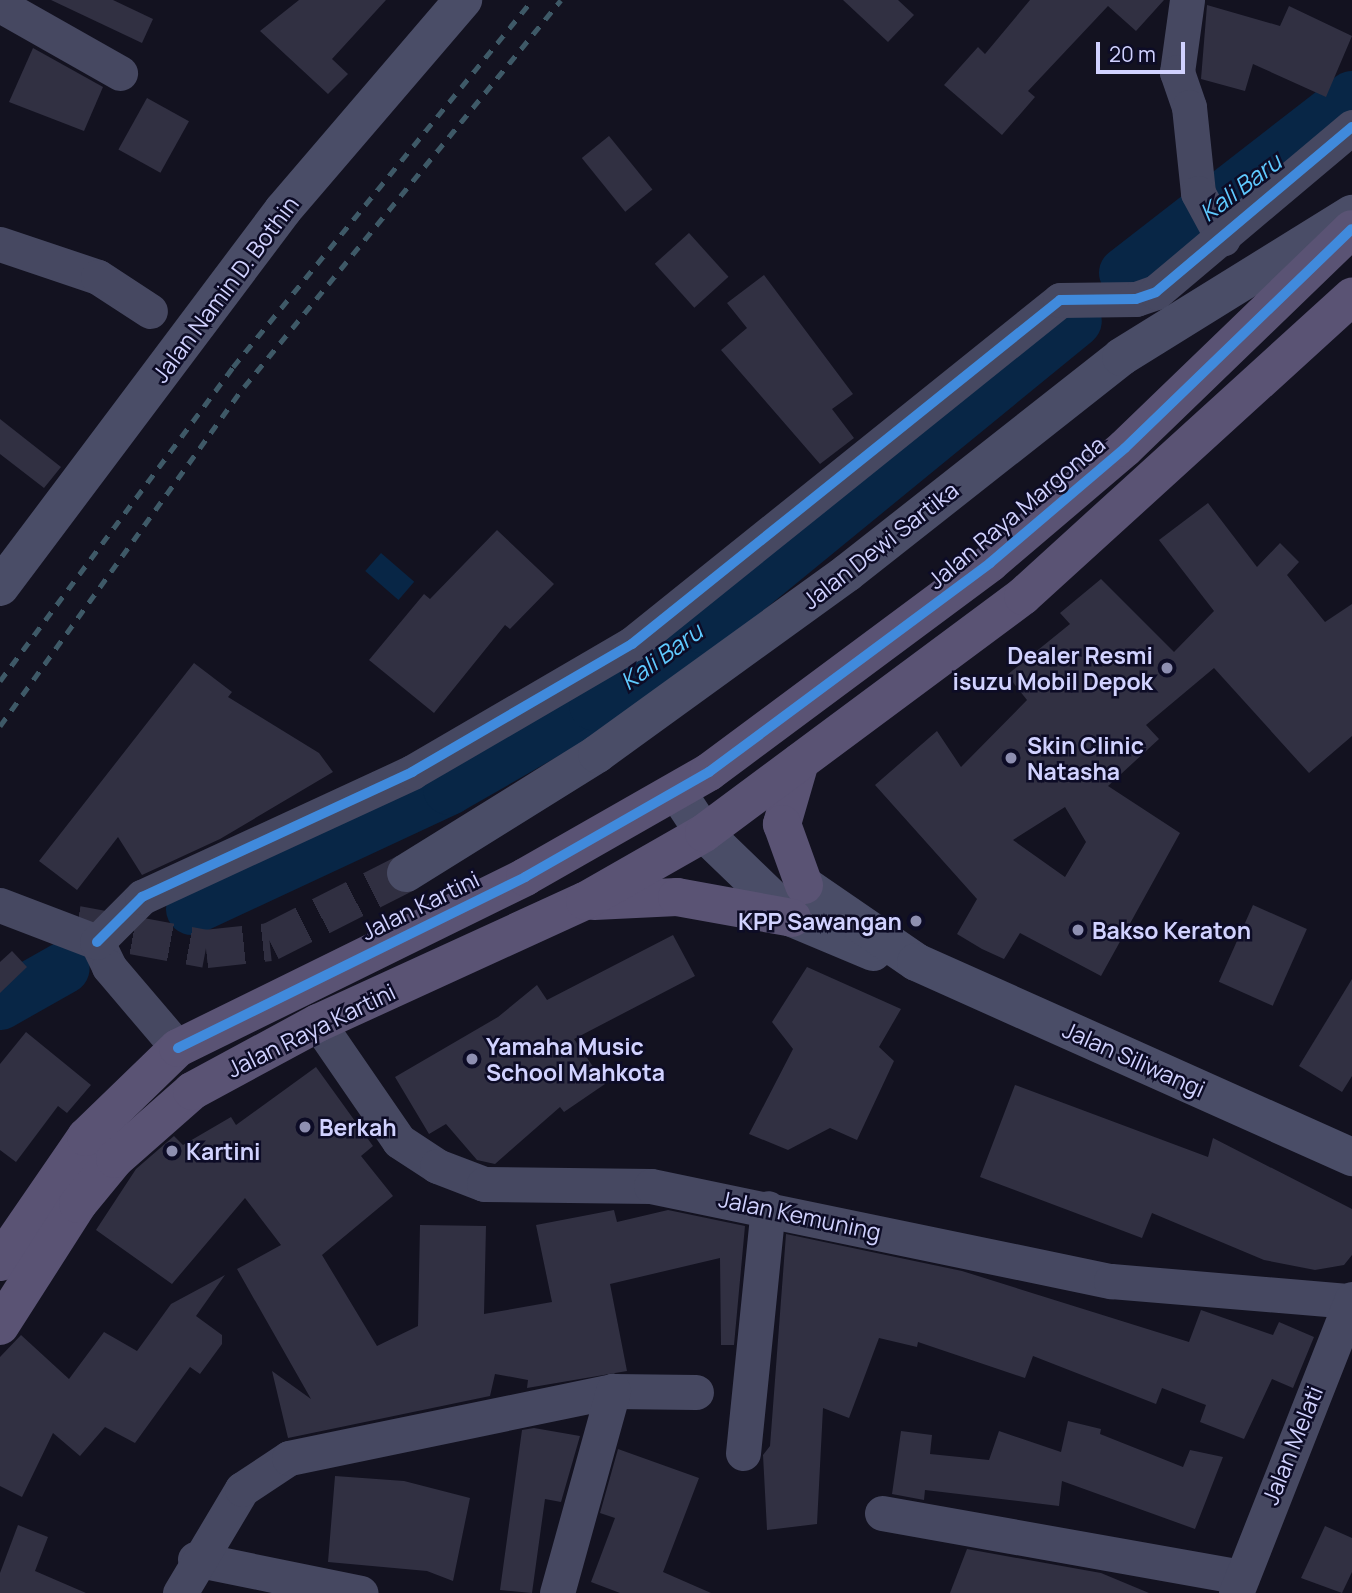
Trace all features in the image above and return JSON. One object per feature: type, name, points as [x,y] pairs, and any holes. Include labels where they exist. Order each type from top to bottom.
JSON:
[{"type":"main road","name":"Jalan Namin D. Bothin","points":[[0,587],[283,210],[463,0]]},
{"type":"main road","name":"Jalan Dewi Sartika","points":[[406,873],[673,699],[847,573],[1121,357],[1352,214]]},
{"type":"main road","name":"Jalan Raya Margonda","points":[[677,792],[835,683],[997,557],[1125,448],[1352,229]]},
{"type":"main road","points":[[704,833],[1023,596],[1352,297]]},
{"type":"main road","points":[[584,901],[677,897],[798,902],[782,824],[800,762]]},
{"type":"main road","name":"Jalan Siliwangi","points":[[677,792],[704,833],[870,951],[916,962],[1352,1157]]},
{"type":"main road","name":"Jalan Kartini","points":[[178,1048],[526,877],[677,792]]},
{"type":"main road","name":"Jalan Raya Kartini","points":[[0,1326],[78,1204],[156,1119],[223,1072],[318,1023],[584,901],[704,833]]},
{"type":"main road","points":[[0,1262],[86,1137],[178,1048]]},
{"type":"street","points":[[1186,0],[1177,72],[1189,107],[1211,216]]},
{"type":"street","points":[[0,5],[120,73]]},
{"type":"street","points":[[97,942],[142,897],[412,772],[632,643],[1060,300],[1136,299],[1156,292],[1211,216],[1352,127]]},
{"type":"street","points":[[0,244],[98,277],[150,311]]},
{"type":"street","points":[[0,905],[97,942],[109,967],[178,1048]]},
{"type":"street","name":"Jalan Kemuning","points":[[318,1023],[399,1142],[464,1178],[510,1189],[621,1182],[768,1208],[1111,1281],[1351,1300]]},
{"type":"street","points":[[743,1453],[768,1208]]},
{"type":"street","name":"Jalan Melati","points":[[1238,1585],[1351,1300]]},
{"type":"street","points":[[180,1593],[195,1559],[242,1489],[289,1458],[613,1391],[696,1392]]},
{"type":"street","points":[[557,1593],[613,1391]]},
{"type":"street","points":[[882,1513],[1238,1585]]},
{"type":"street","points":[[195,1559],[361,1593]]},
{"type":"water","points":[[381,553],[414,582],[398,600],[365,571]]},
{"type":"building","points":[[51,0],[113,0],[153,19],[142,43]]},
{"type":"building","points":[[299,0],[386,0],[332,59],[348,74],[328,94],[260,31]]},
{"type":"building","points":[[843,0],[898,0],[914,15],[888,42]]},
{"type":"building","points":[[1030,0],[1164,0],[1136,31],[1108,6],[1028,91],[1035,97],[1002,135],[944,85],[978,47],[985,54]]},
{"type":"building","points":[[1207,5],[1280,26],[1289,6],[1352,36],[1326,97],[1253,64],[1245,91],[1201,79]]},
{"type":"building","points":[[33,48],[103,87],[84,131],[9,102]]},
{"type":"building","points":[[147,98],[189,121],[160,173],[118,150]]},
{"type":"building","points":[[609,136],[652,190],[625,212],[582,158]]},
{"type":"building","points":[[689,233],[728,277],[694,308],[655,264]]},
{"type":"building","points":[[764,275],[853,394],[832,409],[854,438],[820,464],[721,350],[747,328],[727,303]]},
{"type":"building","points":[[0,419],[61,467],[44,488],[0,454]]},
{"type":"building","points":[[1208,503],[1257,567],[1280,543],[1299,562],[1287,575],[1325,622],[1352,604],[1352,736],[1309,773],[1214,668],[1146,725],[1159,739],[1108,786],[1180,833],[1101,976],[1020,933],[1004,959],[957,934],[977,899],[875,785],[937,731],[961,767],[1027,700],[1007,675],[1070,624],[1060,613],[1101,579],[1174,652],[1214,611],[1159,540]],"holes":[[[1065,807],[1086,842],[1065,877],[1013,840]]]},
{"type":"building","points":[[497,530],[554,584],[510,629],[505,625],[434,713],[369,660],[424,594],[430,599]]},
{"type":"building","points":[[194,663],[232,692],[228,697],[319,753],[333,772],[220,839],[142,875],[118,837],[77,890],[39,861]]},
{"type":"building","points":[[1253,905],[1307,929],[1273,1006],[1219,982]]},
{"type":"building","points":[[673,935],[695,976],[574,1039],[605,1084],[564,1112],[560,1107],[495,1164],[477,1160],[446,1124],[429,1134],[395,1077],[498,1017],[537,985],[547,1000]]},
{"type":"building","points":[[12,951],[27,967],[0,993],[0,962]]},
{"type":"building","points":[[807,967],[901,1009],[879,1047],[894,1061],[857,1140],[830,1128],[788,1150],[749,1134],[793,1049],[772,1022]]},
{"type":"building","points":[[1352,979],[1352,1076],[1342,1092],[1299,1066]]},
{"type":"building","points":[[26,1032],[91,1085],[67,1113],[58,1106],[16,1162],[0,1150],[0,1064]]},
{"type":"building","points":[[316,1067],[373,1146],[361,1156],[393,1196],[322,1255],[377,1346],[418,1326],[420,1225],[486,1226],[484,1314],[552,1302],[536,1225],[614,1210],[617,1222],[668,1210],[745,1226],[734,1345],[721,1345],[720,1258],[610,1284],[627,1371],[527,1388],[528,1380],[495,1374],[490,1396],[288,1438],[272,1371],[311,1399],[237,1269],[281,1245],[245,1198],[172,1284],[96,1230],[136,1169],[174,1136],[183,1145],[231,1117],[236,1125]]},
{"type":"building","points":[[1015,1085],[1208,1157],[1213,1138],[1352,1209],[1352,1255],[1344,1265],[1315,1270],[1264,1260],[1152,1213],[1142,1238],[980,1177]]},
{"type":"building","points":[[786,1234],[962,1271],[1189,1342],[1201,1310],[1273,1335],[1279,1322],[1314,1337],[1293,1388],[1272,1379],[1244,1439],[1200,1422],[1206,1405],[1162,1388],[1156,1404],[1033,1356],[1025,1378],[918,1342],[917,1347],[879,1338],[849,1418],[823,1408],[817,1524],[767,1530],[763,1455],[770,1446]]},
{"type":"building","points":[[225,1275],[196,1316],[222,1335],[222,1344],[200,1374],[190,1367],[135,1443],[105,1427],[80,1456],[53,1433],[22,1497],[0,1486],[0,1357],[21,1335],[69,1379],[104,1332],[137,1351],[171,1304]]},
{"type":"building","points":[[1068,1421],[1101,1429],[1100,1434],[1183,1467],[1190,1450],[1223,1457],[1195,1529],[1062,1481],[1059,1506],[925,1490],[924,1500],[892,1494],[901,1431],[932,1435],[930,1454],[989,1460],[999,1431],[1061,1452]]},
{"type":"building","points":[[534,1428],[580,1436],[561,1502],[545,1499],[532,1593],[500,1590],[522,1430]]},
{"type":"building","points":[[618,1449],[699,1478],[663,1572],[711,1593],[620,1593],[591,1582],[615,1518],[600,1513]]},
{"type":"building","points":[[335,1476],[404,1481],[470,1498],[453,1581],[427,1571],[328,1562]]},
{"type":"building","points":[[18,1525],[48,1537],[35,1571],[86,1593],[0,1593],[0,1573]]},
{"type":"building","points":[[1325,1526],[1352,1538],[1352,1572],[1342,1593],[1301,1578]]},
{"type":"building","points":[[967,1549],[1101,1573],[1149,1593],[950,1593]]},
{"type":"waterway","name":"Kali Baru","points":[[1125,273],[1352,97]]},
{"type":"waterway","name":"Kali Baru","points":[[192,909],[449,789],[595,705],[702,627],[1076,321]]},
{"type":"waterway","name":"Kali Baru","points":[[0,1004],[64,968]]},
{"type":"tunnel","points":[[77,925],[206,949],[270,942],[406,873]]},
{"type":"railway","points":[[0,681],[233,367],[532,0]]},
{"type":"railway","points":[[0,726],[244,387],[561,0]]},
{"type":"cycle path","points":[[97,942],[142,897],[412,772],[632,644],[1060,300],[1136,299],[1156,292],[1352,127]]},
{"type":"cycle path","points":[[178,1048],[525,877],[709,772],[990,563],[1125,448],[1352,229]]},
{"type":"place","name":"Dealer Resmi isuzu Mobil Depok","points":[[1167,668]]},
{"type":"place","name":"Skin Clinic Natasha","points":[[1011,758]]},
{"type":"place","name":"KPP Sawangan","points":[[916,921]]},
{"type":"place","name":"Bakso Keraton","points":[[1078,930]]},
{"type":"place","name":"Yamaha Music School Mahkota","points":[[472,1059]]},
{"type":"place","name":"Berkah","points":[[305,1127]]},
{"type":"place","name":"Kartini","points":[[172,1151]]}]
